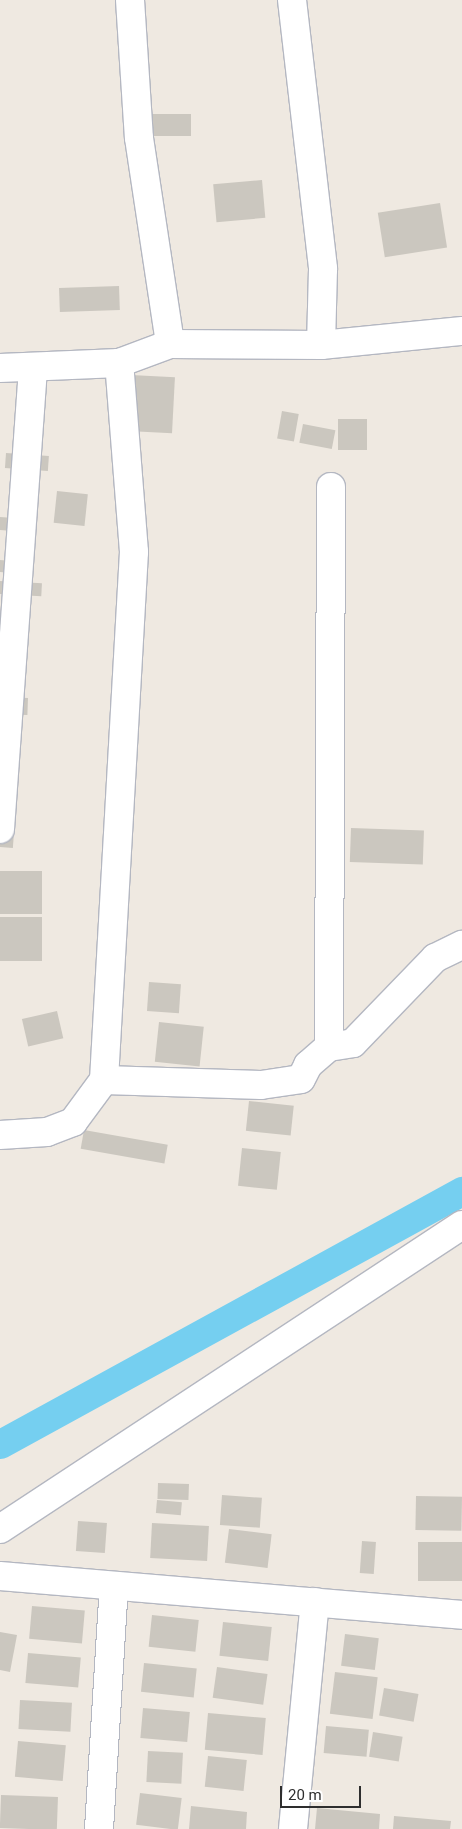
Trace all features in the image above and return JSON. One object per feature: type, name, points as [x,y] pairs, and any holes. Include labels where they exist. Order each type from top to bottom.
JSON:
[{"type":"street","points":[[130,0],[139,138],[170,344]]},
{"type":"street","points":[[292,0],[323,269],[321,345]]},
{"type":"street","points":[[0,368],[119,363],[170,344],[321,345],[462,332]]},
{"type":"street","points":[[0,1135],[48,1132],[73,1122],[104,1080],[134,552],[119,363]]},
{"type":"street","points":[[0,829],[33,368]]},
{"type":"street","points":[[329,1047],[331,487]]},
{"type":"street","points":[[104,1080],[261,1085],[292,1082],[301,1079],[308,1065],[329,1047],[353,1043],[435,958],[462,946]]},
{"type":"street","points":[[0,1529],[461,1229]]},
{"type":"street","points":[[0,1576],[462,1615]]},
{"type":"street","points":[[99,1829],[114,1586]]},
{"type":"street","points":[[293,1829],[315,1602]]},
{"type":"building","points":[[146,114],[191,114],[191,136],[146,136]]},
{"type":"building","points":[[262,180],[265,218],[216,222],[213,184]]},
{"type":"building","points":[[440,203],[447,247],[385,257],[378,213]]},
{"type":"building","points":[[119,286],[120,310],[60,312],[59,288]]},
{"type":"building","points":[[131,375],[175,377],[172,433],[128,431]]},
{"type":"building","points":[[282,411],[299,414],[294,442],[277,439]]},
{"type":"building","points":[[338,419],[367,419],[367,450],[338,450]]},
{"type":"building","points":[[303,424],[335,430],[332,449],[299,443]]},
{"type":"building","points":[[6,453],[49,456],[48,471],[5,468]]},
{"type":"building","points":[[57,491],[88,494],[84,526],[54,523]]},
{"type":"building","points":[[0,517],[14,518],[13,531],[0,530]]},
{"type":"building","points":[[0,560],[12,561],[11,573],[0,572]]},
{"type":"building","points":[[0,581],[42,583],[41,596],[0,594]]},
{"type":"building","points":[[0,697],[28,698],[27,715],[0,714]]},
{"type":"building","points":[[0,817],[15,818],[13,848],[0,847]]},
{"type":"building","points":[[351,828],[424,831],[423,865],[350,862]]},
{"type":"building","points":[[0,871],[42,871],[42,914],[0,914]]},
{"type":"building","points":[[0,917],[42,917],[42,961],[0,961]]},
{"type":"building","points":[[149,982],[181,984],[179,1013],[147,1011]]},
{"type":"building","points":[[57,1011],[63,1038],[28,1046],[22,1019]]},
{"type":"building","points":[[159,1022],[204,1027],[200,1066],[155,1062]]},
{"type":"building","points":[[249,1101],[294,1106],[291,1136],[246,1131]]},
{"type":"building","points":[[84,1130],[168,1145],[164,1163],[81,1149]]},
{"type":"building","points":[[242,1148],[281,1152],[277,1190],[238,1186]]},
{"type":"building","points":[[158,1483],[189,1484],[188,1500],[157,1499]]},
{"type":"building","points":[[222,1495],[262,1498],[260,1528],[220,1525]]},
{"type":"building","points":[[416,1496],[462,1497],[461,1531],[415,1530]]},
{"type":"building","points":[[157,1500],[182,1502],[181,1515],[156,1513]]},
{"type":"building","points":[[78,1521],[107,1523],[105,1553],[76,1551]]},
{"type":"building","points":[[152,1523],[209,1526],[207,1561],[150,1558]]},
{"type":"building","points":[[229,1529],[272,1534],[268,1568],[225,1563]]},
{"type":"building","points":[[362,1541],[376,1542],[374,1574],[360,1573]]},
{"type":"building","points":[[418,1542],[462,1542],[462,1581],[418,1581]]},
{"type":"building","points":[[32,1606],[85,1611],[82,1643],[29,1639]]},
{"type":"building","points":[[152,1615],[199,1620],[195,1652],[149,1647]]},
{"type":"building","points":[[223,1622],[272,1627],[268,1661],[219,1656]]},
{"type":"building","points":[[0,1632],[17,1635],[10,1672],[0,1670]]},
{"type":"building","points":[[345,1634],[379,1638],[375,1670],[341,1666]]},
{"type":"building","points":[[28,1653],[81,1658],[78,1688],[25,1683]]},
{"type":"building","points":[[144,1663],[197,1669],[194,1697],[141,1692]]},
{"type":"building","points":[[217,1667],[268,1674],[263,1705],[213,1698]]},
{"type":"building","points":[[335,1672],[378,1677],[373,1719],[330,1714]]},
{"type":"building","points":[[384,1688],[418,1694],[414,1722],[379,1716]]},
{"type":"building","points":[[20,1700],[72,1703],[70,1732],[18,1729]]},
{"type":"building","points":[[143,1708],[190,1712],[187,1742],[140,1738]]},
{"type":"building","points":[[208,1713],[266,1718],[263,1755],[205,1750]]},
{"type":"building","points":[[326,1726],[369,1730],[366,1757],[324,1753]]},
{"type":"building","points":[[373,1732],[403,1737],[399,1761],[369,1757]]},
{"type":"building","points":[[18,1741],[66,1745],[63,1781],[15,1777]]},
{"type":"building","points":[[148,1751],[183,1753],[181,1784],[146,1782]]},
{"type":"building","points":[[208,1756],[247,1760],[244,1791],[205,1787]]},
{"type":"building","points":[[140,1793],[182,1798],[178,1829],[136,1825]]},
{"type":"building","points":[[1,1795],[58,1797],[57,1829],[0,1828]]},
{"type":"building","points":[[191,1806],[247,1812],[246,1829],[189,1829]]},
{"type":"building","points":[[317,1808],[380,1814],[379,1829],[315,1829]]},
{"type":"building","points":[[394,1816],[451,1821],[450,1829],[393,1829]]},
{"type":"waterway","points":[[0,1444],[462,1191]]}]
